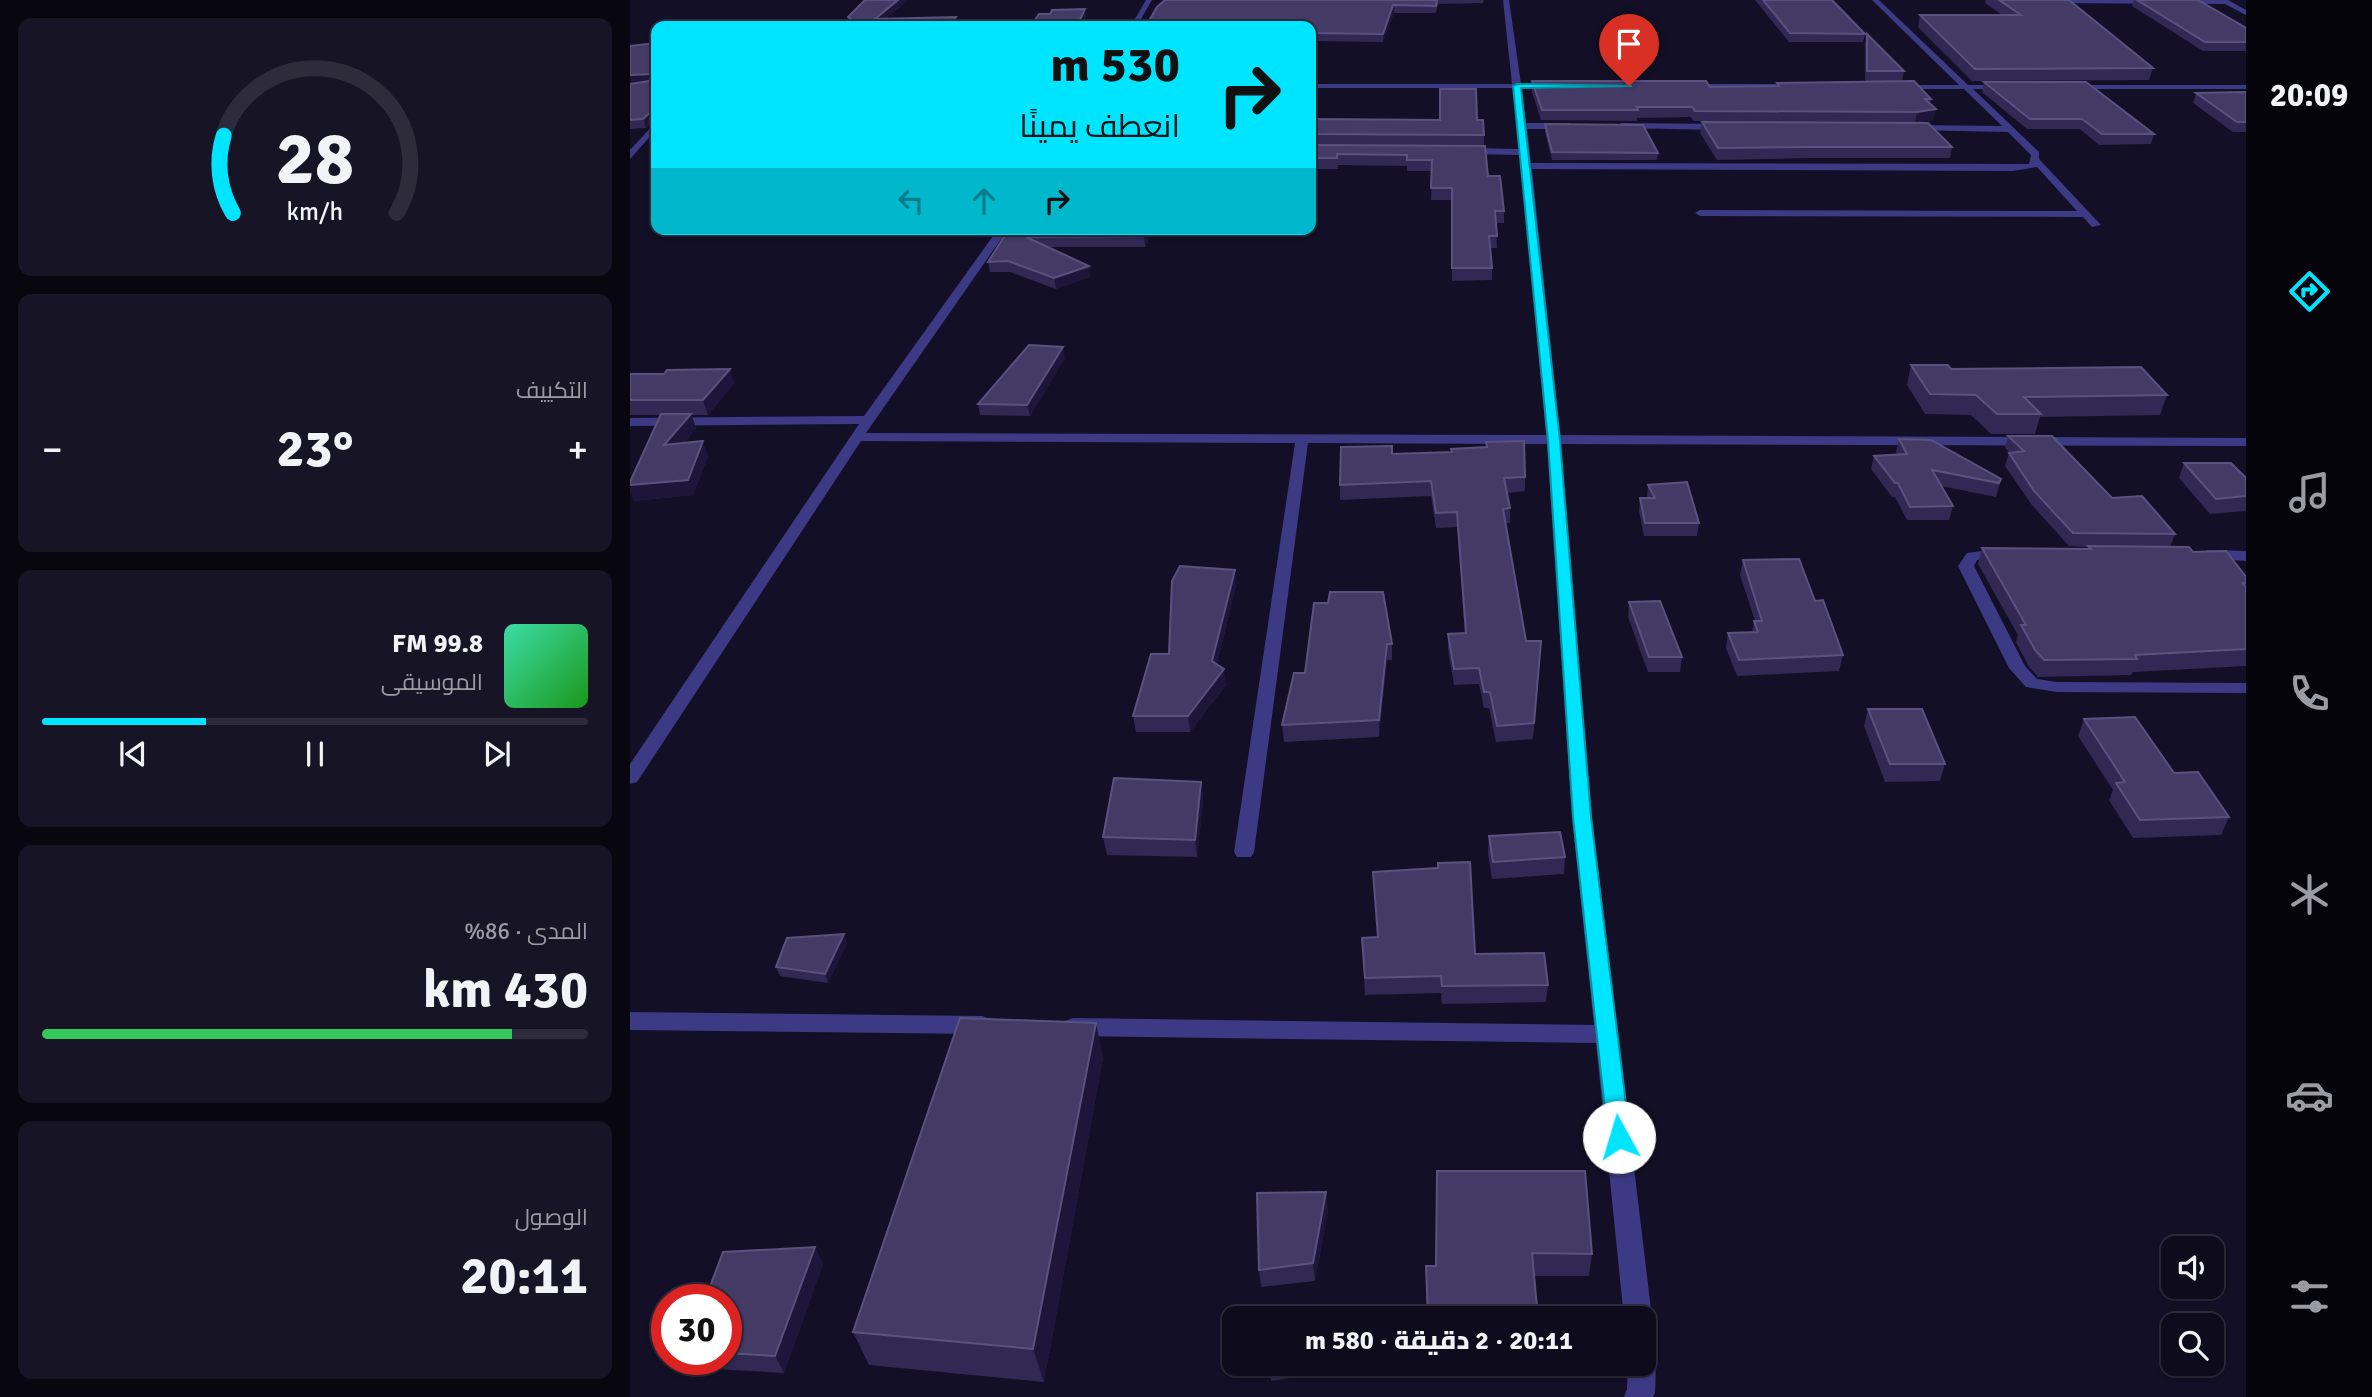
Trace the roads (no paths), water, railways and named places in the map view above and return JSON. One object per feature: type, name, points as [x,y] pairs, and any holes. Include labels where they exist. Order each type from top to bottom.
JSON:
[{"type":"street","points":[[1137,21],[1149,0]]},
{"type":"street","points":[[1506,0],[1527,166],[1554,441],[1582,817],[1637,1306]]},
{"type":"street","points":[[1527,166],[2033,166],[2036,154],[1875,0]]},
{"type":"street","points":[[2041,2],[2224,1],[2246,13]]},
{"type":"street","points":[[1316,86],[1573,86]]},
{"type":"street","points":[[1670,86],[1810,86]]},
{"type":"street","points":[[1880,87],[2017,87]]},
{"type":"street","points":[[2058,87],[2246,87]]},
{"type":"street","points":[[1522,126],[1577,126]]},
{"type":"street","points":[[1604,126],[1740,127]]},
{"type":"street","points":[[1902,128],[2010,129]]},
{"type":"street","points":[[630,156],[651,131]]},
{"type":"street","points":[[1458,151],[1525,152]]},
{"type":"street","points":[[2035,160],[2096,225]]},
{"type":"street","points":[[1700,213],[2085,214]]},
{"type":"street","points":[[630,778],[869,419],[977,261],[998,235]]},
{"type":"street","points":[[630,422],[869,419]]},
{"type":"street","points":[[858,437],[2246,442]]},
{"type":"street","points":[[1244,852],[1303,439]]},
{"type":"street","points":[[2020,553],[1972,556],[1966,566],[2018,668],[2032,683],[2057,687],[2246,688]]},
{"type":"street","points":[[2193,555],[2246,556]]},
{"type":"street","points":[[630,1021],[1007,1026]]},
{"type":"street","points":[[1049,1026],[1608,1034]]},
{"type":"street","points":[[1638,1397],[1641,1393],[1642,1376]]}]
